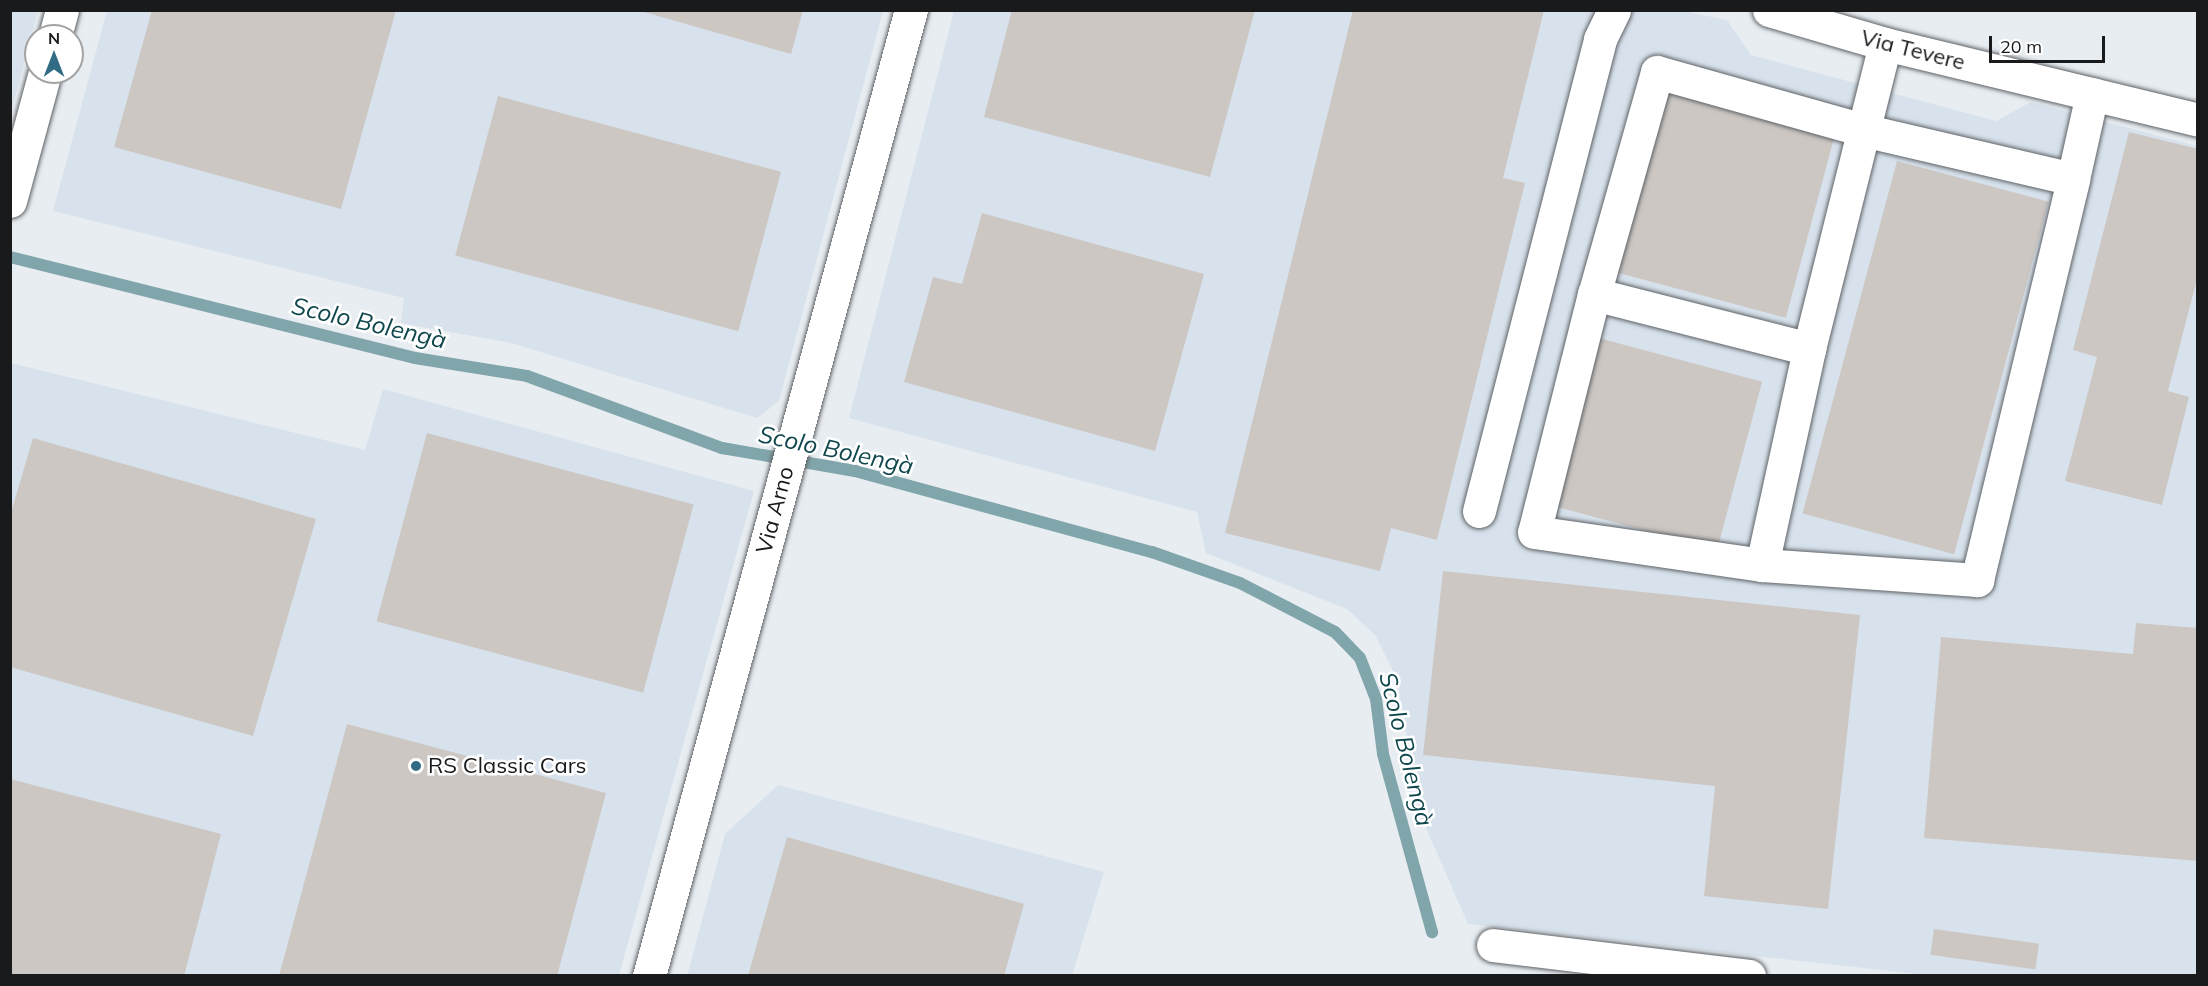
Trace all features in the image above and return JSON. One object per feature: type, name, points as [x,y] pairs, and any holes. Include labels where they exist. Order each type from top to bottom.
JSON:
[{"type":"street","name":"Via Arno","points":[[649,975],[911,10]]},
{"type":"street","points":[[1479,511],[1600,39],[1614,10]]},
{"type":"street","name":"Via Tevere","points":[[1769,10],[1885,44],[2198,120]]},
{"type":"street","points":[[1762,566],[1809,349],[1885,44]]},
{"type":"street","points":[[2073,179],[1863,130],[1657,72],[1594,294],[1534,531],[1762,566],[1977,580],[2073,179],[2092,94]]},
{"type":"street","points":[[10,201],[42,84]]},
{"type":"street","points":[[1594,294],[1809,349]]},
{"type":"street","points":[[1493,945],[1749,975]]},
{"type":"shaded area","points":[[10,11],[38,11],[35,24],[24,24],[24,63],[11,112]]},
{"type":"shaded area","points":[[107,11],[883,11],[779,401],[757,418],[511,343],[401,323],[404,298],[53,211]]},
{"type":"shaded area","points":[[954,11],[1683,11],[1727,20],[1751,55],[1996,121],[2031,102],[2197,146],[2197,975],[1926,975],[1468,924],[1420,814],[1397,679],[1375,635],[1347,609],[1206,553],[1197,512],[849,418]]},
{"type":"shaded area","points":[[11,363],[365,450],[383,389],[754,491],[619,975],[11,976]]},
{"type":"shaded area","points":[[778,785],[1104,872],[1072,975],[687,976],[725,834]]},
{"type":"building","points":[[152,10],[396,10],[341,209],[114,147]]},
{"type":"building","points":[[637,10],[803,10],[791,54]]},
{"type":"building","points":[[1012,10],[1255,10],[1210,177],[984,117]]},
{"type":"building","points":[[1353,10],[1544,10],[1503,178],[1525,183],[1437,540],[1391,528],[1380,571],[1225,533]]},
{"type":"building","points":[[1666,89],[1835,134],[1786,318],[1617,273]]},
{"type":"building","points":[[498,96],[781,172],[738,331],[455,255]]},
{"type":"building","points":[[2129,132],[2198,149],[2198,275],[2168,391],[2189,397],[2162,505],[2065,481],[2097,357],[2073,350]]},
{"type":"building","points":[[1897,161],[2049,202],[1954,554],[1803,514]]},
{"type":"building","points":[[982,213],[1204,274],[1155,451],[904,382],[933,277],[962,284]]},
{"type":"building","points":[[1595,337],[1762,382],[1717,550],[1550,505]]},
{"type":"building","points":[[427,433],[694,504],[643,693],[377,621]]},
{"type":"building","points":[[33,438],[316,519],[253,736],[10,667],[10,516]]},
{"type":"building","points":[[1443,571],[1860,615],[1828,909],[1704,896],[1715,786],[1423,755]]},
{"type":"building","points":[[2136,623],[2198,628],[2198,861],[1924,838],[1941,637],[2133,654]]},
{"type":"building","points":[[347,724],[606,793],[557,976],[279,976]]},
{"type":"building","points":[[10,779],[221,834],[184,976],[10,976]]},
{"type":"building","points":[[787,837],[1024,904],[1004,976],[748,976]]},
{"type":"building","points":[[1934,929],[2039,944],[2035,969],[1930,955]]},
{"type":"waterway","name":"Scolo Bolengà","points":[[10,257],[415,358],[527,376],[722,448],[855,471],[1152,552],[1240,583],[1335,632],[1360,658],[1376,699],[1383,754],[1432,932]]},
{"type":"place","name":"RS Classic Cars","points":[[416,766]]}]
